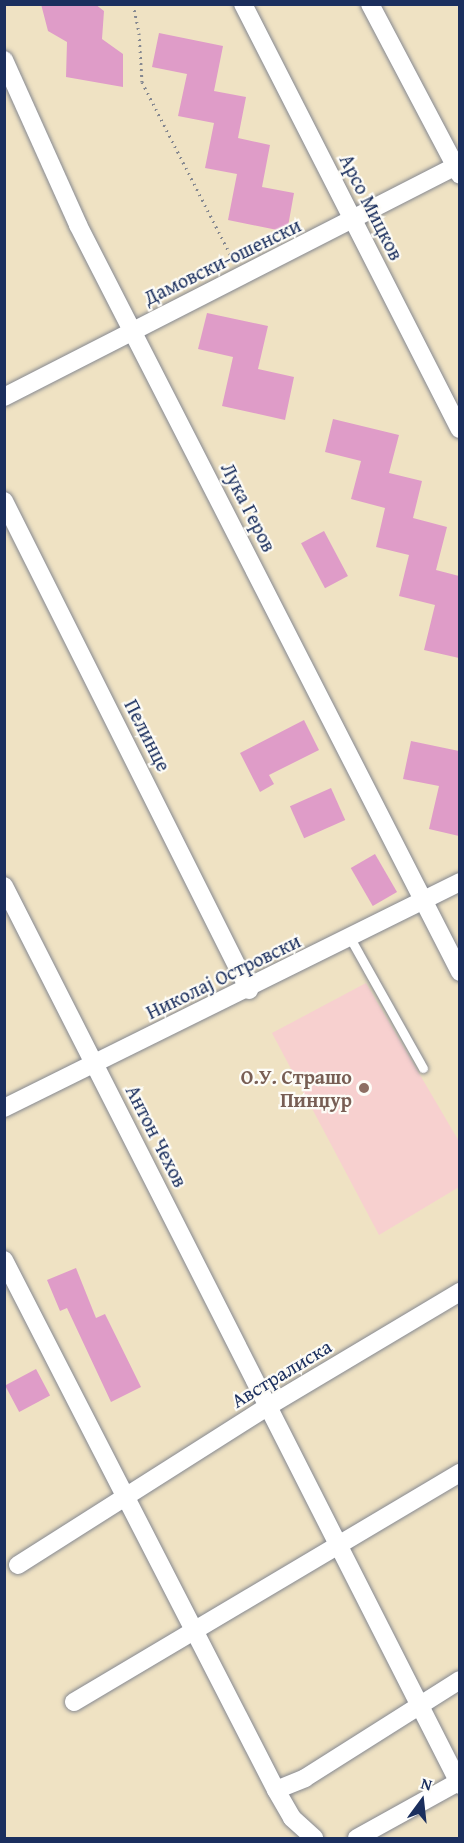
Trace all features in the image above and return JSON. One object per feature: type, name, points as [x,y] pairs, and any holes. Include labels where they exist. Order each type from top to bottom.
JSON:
[{"type":"street","name":"Арсо Мицков","points":[[243,4],[459,429]]},
{"type":"street","points":[[370,4],[458,168]]},
{"type":"street","name":"Лука Геров","points":[[4,60],[78,225],[134,330],[459,972]]},
{"type":"street","name":"Дамовски-ошенски","points":[[4,397],[458,168]]},
{"type":"street","name":"Пелинце","points":[[4,501],[249,990]]},
{"type":"street","name":"Николај Островски","points":[[4,1108],[249,990],[459,882]]},
{"type":"street","name":"Антон Чехов","points":[[4,886],[417,1704],[459,1782]]},
{"type":"street","points":[[4,1260],[276,1790],[292,1818],[314,1839]]},
{"type":"street","name":"Австралиска","points":[[18,1565],[126,1494],[267,1407],[459,1293]]},
{"type":"street","points":[[74,1702],[459,1473]]},
{"type":"street","points":[[276,1790],[305,1778],[417,1704],[459,1680]]},
{"type":"street","points":[[357,1839],[459,1782]]},
{"type":"lane","points":[[350,938],[423,1068]]},
{"type":"path","points":[[133,4],[140,33],[142,82],[241,277]]},
{"type":"shaded area","name":"О.У. Страшо Пинџур","points":[[366,983],[460,1143],[459,1187],[379,1235],[272,1033]]},
{"type":"building","points":[[41,4],[95,4],[104,11],[102,39],[123,54],[123,87],[66,77],[67,42],[48,31]]},
{"type":"building","points":[[159,33],[223,46],[214,91],[246,97],[238,138],[270,145],[262,187],[294,193],[287,232],[228,220],[237,174],[205,168],[214,123],[178,116],[187,74],[152,67]]},
{"type":"building","points":[[207,313],[268,326],[258,369],[294,377],[285,420],[222,406],[233,357],[198,349]]},
{"type":"building","points":[[333,419],[399,435],[389,473],[422,481],[413,518],[447,527],[436,570],[459,576],[459,658],[424,650],[435,605],[399,596],[409,555],[376,547],[385,508],[351,499],[361,461],[325,452]]},
{"type":"building","points":[[324,531],[348,576],[325,588],[301,543]]},
{"type":"building","points":[[304,720],[319,750],[269,775],[274,784],[260,792],[240,753]]},
{"type":"building","points":[[411,741],[459,751],[459,836],[429,829],[439,786],[403,779]]},
{"type":"building","points":[[331,788],[345,820],[304,838],[290,806]]},
{"type":"building","points":[[375,854],[397,892],[373,906],[351,868]]},
{"type":"building","points":[[76,1268],[96,1318],[105,1314],[141,1387],[111,1402],[67,1308],[60,1311],[47,1280]]},
{"type":"building","points":[[36,1369],[50,1395],[19,1412],[5,1385]]},
{"type":"place","name":"О.У. Страшо Пинџур","points":[[364,1088]]}]
